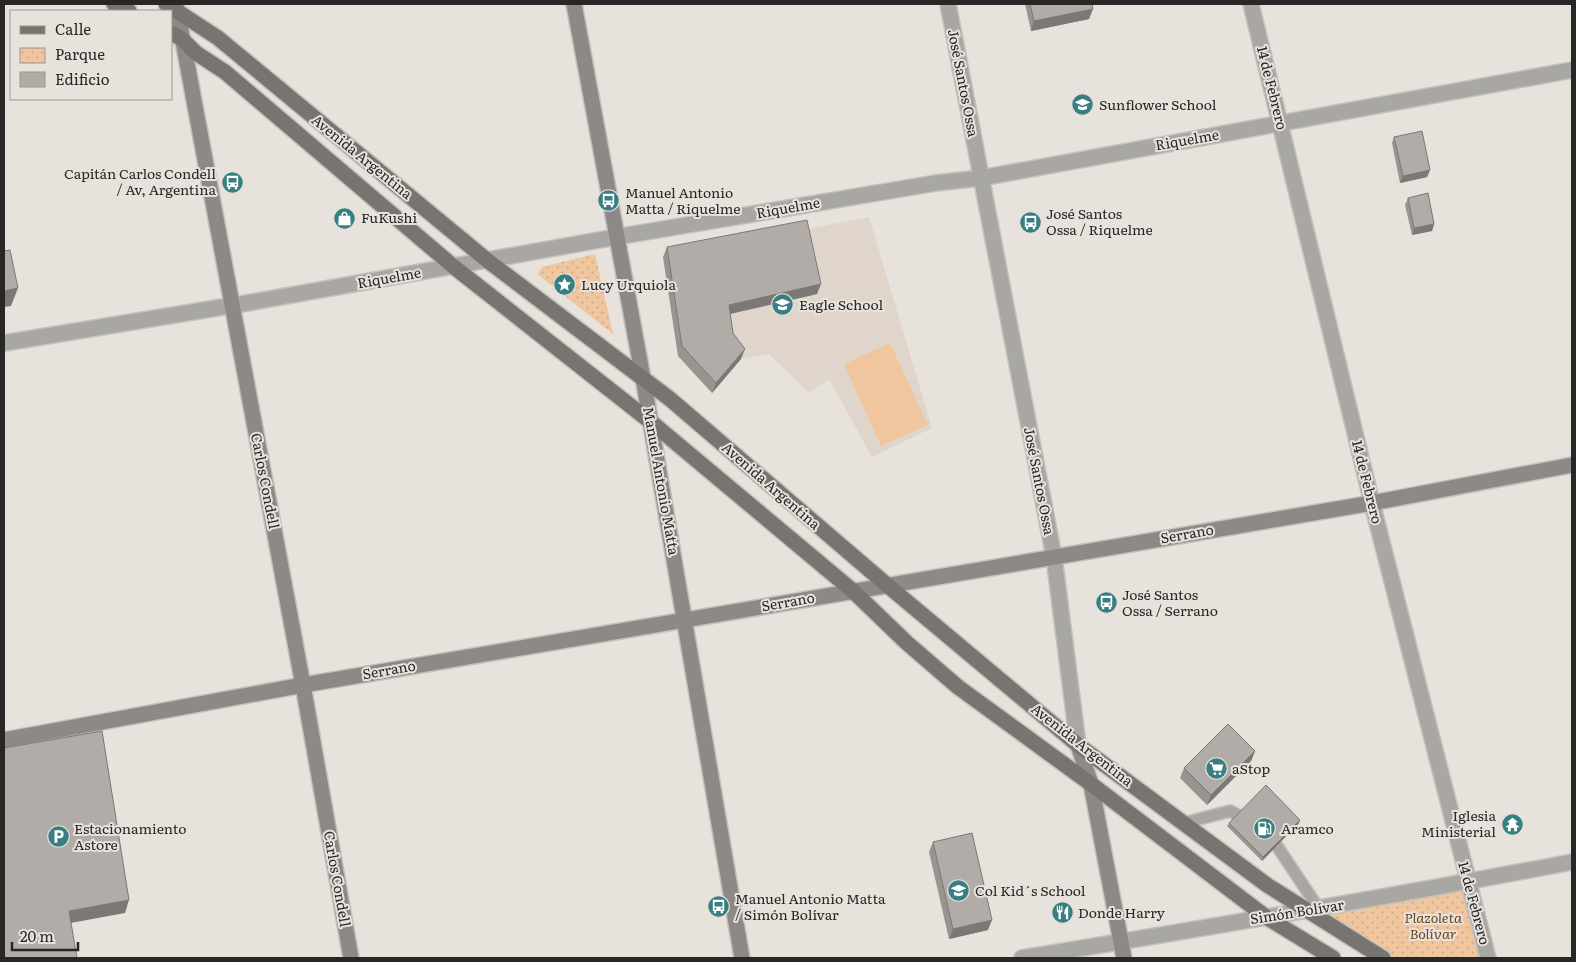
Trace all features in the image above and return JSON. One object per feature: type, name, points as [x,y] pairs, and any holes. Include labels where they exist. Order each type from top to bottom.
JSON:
[{"type":"main road","points":[[114,4],[126,10]]},
{"type":"main road","name":"Avenida Argentina","points":[[173,6],[218,38],[488,261],[643,378],[1078,745],[1267,885],[1313,909],[1383,958]]},
{"type":"main road","name":"Avenida Argentina","points":[[177,36],[196,53],[224,72],[454,267],[651,422],[853,591],[907,643],[958,686],[1266,917],[1333,958]]},
{"type":"street","name":"Manuel Antonio Matta","points":[[574,4],[651,422],[742,958]]},
{"type":"street","name":"José Santos Ossa","points":[[948,4],[1054,557],[1078,745],[1091,784],[1124,958]]},
{"type":"street","name":"14 de Febrero","points":[[1251,4],[1372,503],[1488,958]]},
{"type":"street","name":"Carlos Condell","points":[[173,6],[177,36],[232,306],[303,685],[351,958]]},
{"type":"street","name":"Riquelme","points":[[4,343],[232,306],[616,237],[936,183],[981,178],[1572,70]]},
{"type":"street","name":"Serrano","points":[[4,740],[303,685],[1372,503],[1572,465]]},
{"type":"street","name":"Simón Bolívar","points":[[1022,958],[1468,882],[1572,862]]},
{"type":"lane","points":[[1184,823],[1230,811],[1238,815]]},
{"type":"lane","points":[[1277,846],[1313,909]]},
{"type":"shaded area","name":"Eagle School","points":[[869,217],[932,428],[872,457],[829,379],[809,393],[769,354],[741,359],[712,393],[678,356],[663,257]]},
{"type":"green space","points":[[595,254],[613,334],[537,274],[542,267]]},
{"type":"green space","points":[[890,343],[928,425],[881,446],[844,364]]},
{"type":"green space","name":"Plazoleta Bolívar","points":[[1468,883],[1488,958],[1383,958],[1328,924],[1326,908]]},
{"type":"building","points":[[1030,4],[1092,4],[1093,9],[1034,21]]},
{"type":"building","points":[[1422,131],[1430,170],[1403,176],[1394,137]]},
{"type":"building","points":[[1428,193],[1434,224],[1414,228],[1408,198]]},
{"type":"building","points":[[807,220],[821,284],[729,305],[733,333],[745,349],[716,383],[682,346],[667,247]]},
{"type":"building","points":[[10,250],[18,288],[4,291],[4,251]]},
{"type":"building","name":"aStop","points":[[1228,724],[1255,751],[1211,795],[1184,768]]},
{"type":"building","name":"Estacionamiento Astore","points":[[102,731],[129,900],[69,911],[77,958],[4,958],[4,748]]},
{"type":"building","points":[[1266,785],[1300,820],[1263,857],[1229,823]]},
{"type":"building","name":"Col Kid´s School","points":[[972,833],[992,920],[953,929],[933,842]]},
{"type":"place","name":"Sunflower School","points":[[1083,105]]},
{"type":"place","name":"Capitán Carlos Condell / Av, Argentina","points":[[232,182]]},
{"type":"place","name":"Manuel Antonio Matta / Riquelme","points":[[609,201]]},
{"type":"place","name":"FuKushi","points":[[345,218]]},
{"type":"place","name":"José Santos Ossa / Riquelme","points":[[1030,222]]},
{"type":"place","name":"Lucy Urquiola","points":[[565,285]]},
{"type":"place","name":"Eagle School","points":[[783,305]]},
{"type":"place","name":"José Santos Ossa / Serrano","points":[[1106,603]]},
{"type":"place","name":"aStop","points":[[1216,769]]},
{"type":"place","name":"Iglesia Ministerial","points":[[1512,824]]},
{"type":"place","name":"Aramco","points":[[1265,829]]},
{"type":"place","name":"Estacionamiento Astore","points":[[58,837]]},
{"type":"place","name":"Col Kid´s School","points":[[959,891]]},
{"type":"place","name":"Manuel Antonio Matta / Simón Bolívar","points":[[719,907]]},
{"type":"place","name":"Donde Harry","points":[[1062,913]]}]
